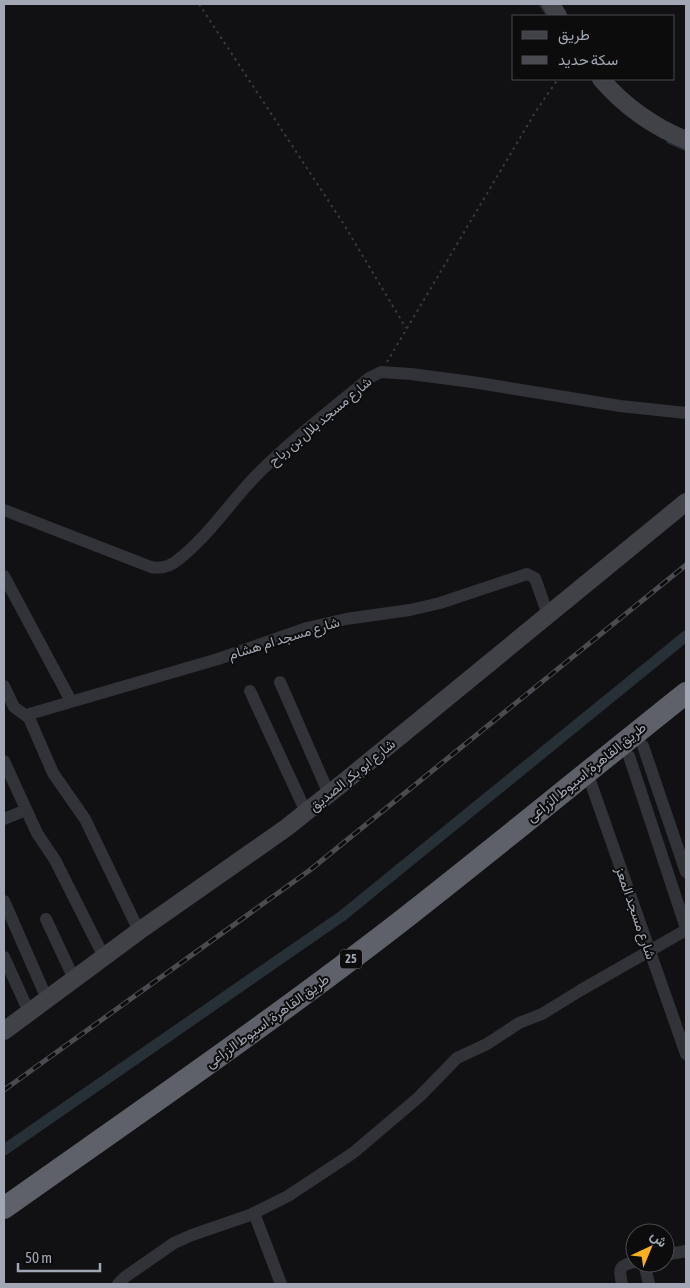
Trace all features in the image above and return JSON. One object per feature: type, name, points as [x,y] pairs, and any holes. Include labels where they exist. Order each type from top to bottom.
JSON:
[{"type":"highway","name":"طريق القاهرة, اسيوط الزراعى","points":[[4,1225],[338,978],[590,779],[686,693]]},
{"type":"highway","name":"طريق القاهرة, اسيوط الزراعى","points":[[590,779],[636,751],[686,712]]},
{"type":"highway","name":"طريق القاهرة, اسيوط الزراعى","points":[[4,1208],[227,1060]]},
{"type":"street","points":[[551,4],[557,15]]},
{"type":"street","points":[[601,80],[641,117],[661,130],[686,140]]},
{"type":"street","name":"شارع مسجد بلال بن رباح","points":[[4,510],[151,567],[165,567],[177,561],[190,550],[272,460],[369,378],[381,372],[472,382],[620,406],[686,413]]},
{"type":"street","name":"شارع ابو بكر الصديق","points":[[4,1031],[330,794],[686,502]]},
{"type":"street","name":"شارع مسجد ام هشام","points":[[4,714],[71,701],[218,659],[307,628],[346,619],[430,605],[527,574],[535,578],[548,615]]},
{"type":"street","points":[[4,576],[71,701]]},
{"type":"street","points":[[280,682],[330,794]]},
{"type":"street","points":[[4,686],[12,704],[31,723],[54,773],[85,820],[139,932]]},
{"type":"street","points":[[250,692],[306,812]]},
{"type":"street","points":[[636,751],[686,872]]},
{"type":"street","points":[[118,1284],[125,1277],[174,1243],[254,1213],[288,1196],[353,1153],[419,1097],[457,1058],[487,1044],[519,1023],[542,1014],[686,929],[636,751]]},
{"type":"street","points":[[4,761],[37,833],[55,860],[104,957]]},
{"type":"street","name":"شارع مسجد المعز","points":[[590,779],[686,1054]]},
{"type":"street","points":[[4,819],[26,810]]},
{"type":"street","points":[[4,901],[47,999]]},
{"type":"street","points":[[46,919],[74,979]]},
{"type":"street","points":[[4,957],[29,1012]]},
{"type":"street","points":[[254,1213],[281,1284]]},
{"type":"street","points":[[622,1284],[620,1271],[625,1265]]},
{"type":"path","points":[[199,4],[343,223],[406,328]]},
{"type":"path","points":[[381,372],[536,111],[557,80]]},
{"type":"waterway","points":[[540,4],[547,15]]},
{"type":"waterway","points":[[668,142],[686,150]]},
{"type":"waterway","points":[[4,1150],[342,916],[686,636]]},
{"type":"railway","points":[[4,1090],[310,870],[686,565]]}]
